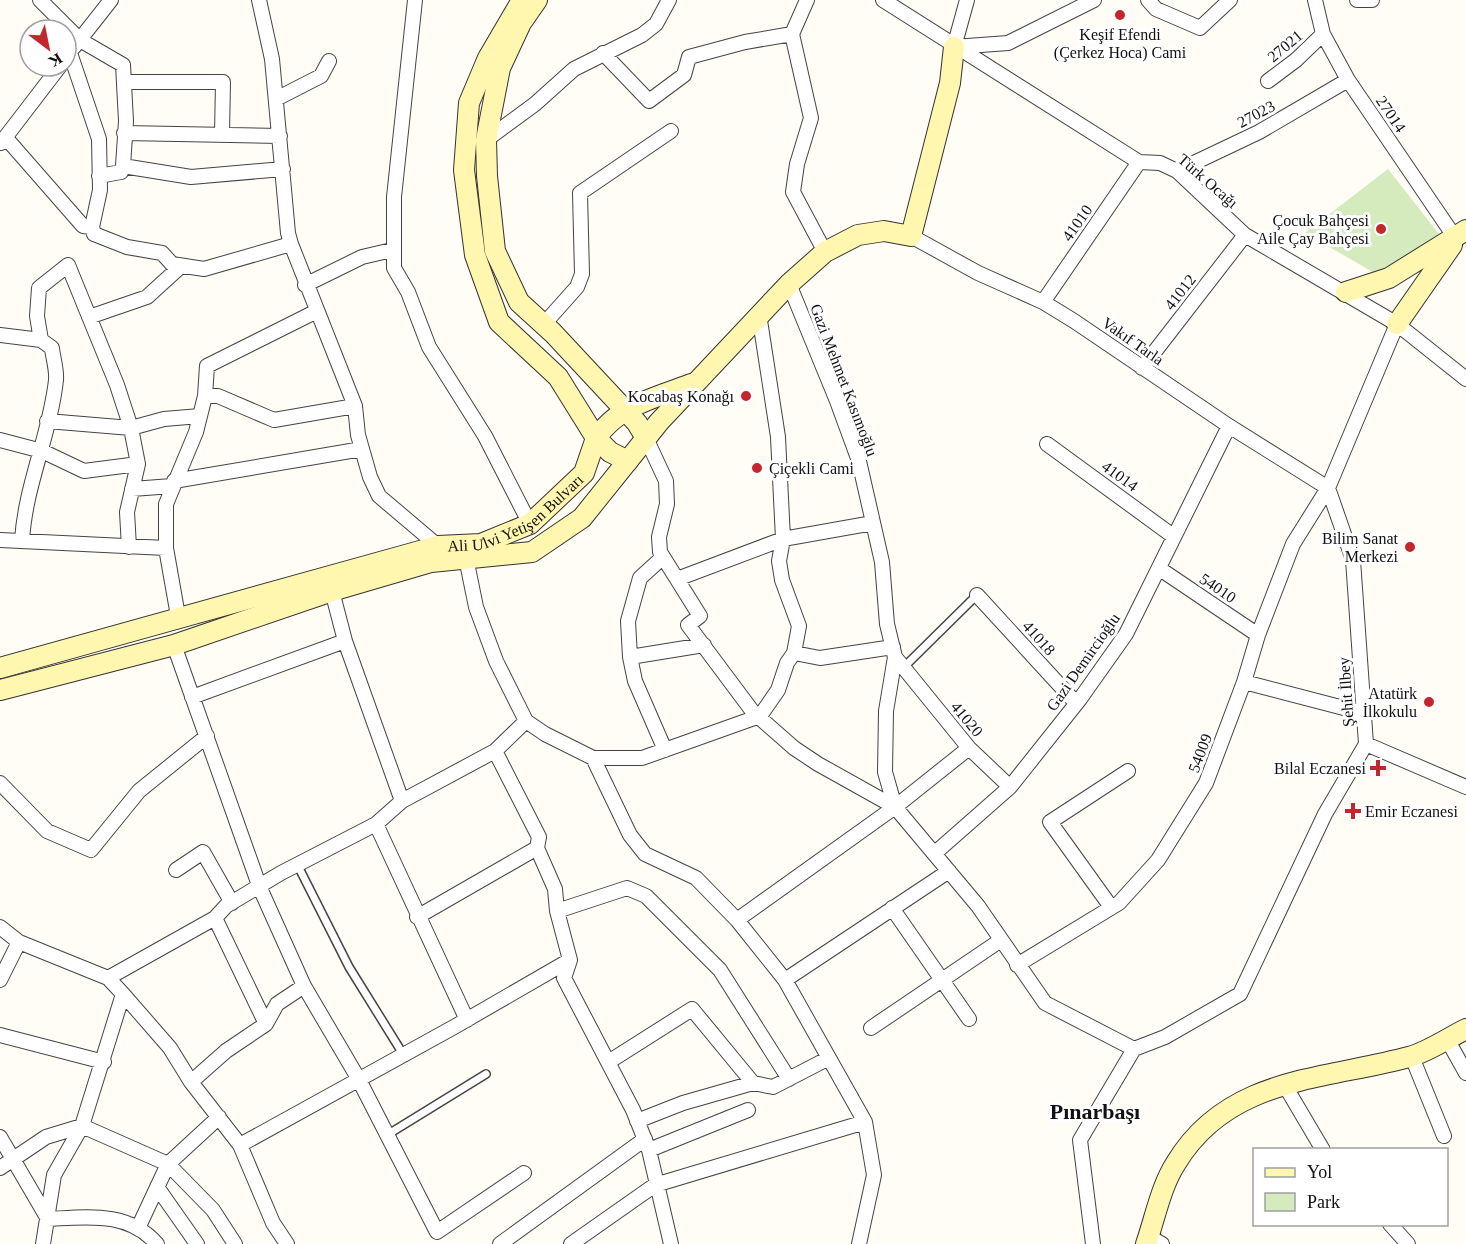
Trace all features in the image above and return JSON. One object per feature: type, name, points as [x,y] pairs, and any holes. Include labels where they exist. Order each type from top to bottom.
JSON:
[{"type":"main road","points":[[522,0],[488,58],[469,103],[464,170],[475,255],[499,322],[558,377],[596,438],[610,452],[628,461]]},
{"type":"main road","points":[[537,0],[521,22],[500,68],[486,140],[487,176],[495,251],[519,302],[544,324],[625,410],[637,423],[646,438]]},
{"type":"main road","points":[[0,690],[174,645],[332,591],[430,561],[532,552],[582,518],[646,438],[696,382],[759,314],[825,252],[858,234],[884,231],[911,236],[950,83],[954,47]]},
{"type":"main road","points":[[1346,292],[1389,278],[1461,235]]},
{"type":"main road","points":[[1397,324],[1461,235]]},
{"type":"main road","points":[[596,438],[608,421],[625,410],[696,382]]},
{"type":"main road","name":"Ali Ulvi Yetişen Bulvarı","points":[[0,668],[178,616],[438,546],[481,544],[530,524],[584,473],[596,438]]},
{"type":"main road","points":[[1152,1241],[1175,1164],[1196,1134],[1233,1105],[1284,1083],[1412,1057],[1466,1029]]},
{"type":"street","points":[[40,0],[80,40],[123,65],[126,82],[123,166],[121,172],[99,176]]},
{"type":"street","points":[[78,43],[111,0]]},
{"type":"street","points":[[260,0],[276,99],[288,233],[291,244],[305,285],[355,406],[362,449],[379,496],[438,546]]},
{"type":"street","points":[[415,0],[394,197],[392,250],[394,268],[408,292],[429,347],[485,436],[530,524]]},
{"type":"street","points":[[500,68],[546,0]]},
{"type":"street","points":[[486,140],[536,104],[574,69],[642,35],[656,24],[669,0]]},
{"type":"street","points":[[807,0],[792,34],[811,118],[797,164],[793,192],[825,252]]},
{"type":"street","name":"Türk Ocağı","points":[[883,0],[1139,162],[1160,163],[1177,171],[1245,235],[1346,292],[1397,324],[1466,379]]},
{"type":"street","points":[[967,0],[954,47],[1008,43],[1094,0]]},
{"type":"street","points":[[1148,0],[1156,9],[1200,28],[1230,0]]},
{"type":"street","name":"27014","points":[[1315,0],[1323,34],[1348,81],[1461,235]]},
{"type":"street","points":[[1357,0],[1372,0]]},
{"type":"street","points":[[603,53],[649,101],[684,75],[689,57],[745,42],[792,34]]},
{"type":"street","name":"27021","points":[[1268,81],[1296,60],[1323,34]]},
{"type":"street","points":[[276,99],[321,76],[329,61]]},
{"type":"street","points":[[51,78],[3,141],[83,226],[92,227]]},
{"type":"street","points":[[76,78],[99,139],[100,190],[92,227],[94,234],[127,247],[162,253],[172,264],[204,269],[291,244]]},
{"type":"street","name":"27023","points":[[1177,171],[1259,132],[1348,81]]},
{"type":"street","points":[[126,82],[223,82],[222,134]]},
{"type":"street","points":[[544,324],[577,286],[582,274],[580,193],[671,131]]},
{"type":"street","points":[[124,133],[280,136]]},
{"type":"street","name":"41010","points":[[1043,302],[1139,162]]},
{"type":"street","points":[[123,166],[191,177],[284,169]]},
{"type":"street","name":"41012","points":[[1142,369],[1245,235]]},
{"type":"street","name":"Vakıf Tarla","points":[[911,236],[978,273],[1043,302],[1229,426],[1328,488]]},
{"type":"street","points":[[305,285],[362,257],[392,250]]},
{"type":"street","points":[[41,340],[37,316],[39,288],[68,266],[117,385],[131,428],[138,464],[128,512],[129,547]]},
{"type":"street","points":[[89,317],[147,297],[181,266]]},
{"type":"street","name":"Gazi Mehmet Kasımoğlu","points":[[789,284],[855,451],[882,562],[887,624],[897,658],[886,711],[885,768],[895,807]]},
{"type":"street","points":[[178,616],[166,548],[166,504],[196,432],[205,396],[207,366],[317,311]]},
{"type":"street","points":[[466,558],[476,607],[496,661],[526,721],[545,734],[593,758],[642,758],[760,716],[778,690],[787,663],[794,653],[799,626],[782,580],[779,561],[783,539],[778,437],[759,314]]},
{"type":"street","points":[[1328,488],[1397,324]]},
{"type":"street","points":[[0,335],[41,340],[52,348],[56,379],[42,451],[24,513],[22,541]]},
{"type":"street","points":[[205,396],[218,396],[274,420],[355,406]]},
{"type":"street","points":[[47,421],[131,428],[164,419],[200,416]]},
{"type":"street","name":"Gazi Demircioğlu","points":[[935,853],[1010,787],[1076,703],[1126,634],[1229,426]]},
{"type":"street","points":[[646,438],[666,482],[667,504],[659,537],[663,557],[700,616],[688,625],[753,712],[794,748],[895,807],[949,871],[1045,1003],[1134,1049],[1080,1140],[1093,1244]]},
{"type":"street","points":[[0,440],[42,451],[84,471],[138,464]]},
{"type":"street","name":"41014","points":[[1047,444],[1173,536]]},
{"type":"street","points":[[132,489],[173,484],[362,449]]},
{"type":"street","points":[[628,461],[657,465]]},
{"type":"street","name":"54009","points":[[1017,964],[1119,903],[1158,860],[1206,783],[1293,544],[1328,488]]},
{"type":"street","name":"Şehit İlbey","points":[[1134,1049],[1165,1037],[1240,994],[1325,814],[1366,744],[1353,560],[1328,488]]},
{"type":"street","points":[[676,579],[783,539],[873,523]]},
{"type":"street","points":[[0,540],[166,548]]},
{"type":"street","points":[[663,557],[640,578],[628,621],[630,657],[635,681],[665,750]]},
{"type":"street","name":"54010","points":[[1160,569],[1258,635]]},
{"type":"street","points":[[332,591],[345,641],[402,801]]},
{"type":"street","name":"41018","points":[[977,594],[1076,703]]},
{"type":"street","points":[[192,697],[345,641]]},
{"type":"street","points":[[174,645],[260,888],[304,986],[358,1078],[438,1232],[524,1173]]},
{"type":"street","points":[[630,657],[704,645]]},
{"type":"street","points":[[794,653],[820,658],[897,658]]},
{"type":"street","name":"41020","points":[[897,658],[969,748],[1010,787]]},
{"type":"street","points":[[1244,682],[1363,713]]},
{"type":"street","points":[[108,978],[215,918],[232,903],[297,864],[376,824],[402,801],[495,751],[526,721]]},
{"type":"street","points":[[0,783],[47,831],[91,850],[139,791],[207,736]]},
{"type":"street","points":[[1366,744],[1466,787]]},
{"type":"street","points":[[737,920],[895,807],[969,748]]},
{"type":"street","points":[[495,751],[539,837],[537,848],[555,889],[556,911],[570,960],[564,978],[610,1061],[647,1145],[671,1244]]},
{"type":"street","points":[[593,758],[630,835],[645,854],[696,878],[737,920],[785,980],[865,1122],[874,1174],[859,1244]]},
{"type":"street","points":[[1111,908],[1050,822],[1128,771]]},
{"type":"street","points":[[376,824],[417,917],[468,1020]]},
{"type":"street","points":[[417,917],[537,848]]},
{"type":"street","points":[[176,870],[203,852],[232,903]]},
{"type":"street","points":[[785,980],[949,871]]},
{"type":"street","points":[[556,911],[627,888],[646,896],[720,970],[789,1078]]},
{"type":"street","points":[[892,908],[969,1019]]},
{"type":"street","points":[[215,918],[266,1024]]},
{"type":"street","points":[[0,927],[19,942],[108,978],[123,994],[170,1048],[190,1082],[240,1145],[273,1223],[287,1244]]},
{"type":"street","points":[[871,1028],[1001,940]]},
{"type":"street","points":[[0,980],[19,942]]},
{"type":"street","points":[[240,1145],[358,1078],[468,1020],[570,960]]},
{"type":"street","points":[[190,1082],[226,1051],[266,1024],[277,1004],[304,986]]},
{"type":"street","points":[[43,1244],[54,1175],[82,1126],[104,1062],[123,994]]},
{"type":"street","points":[[610,1061],[692,1009],[753,1083]]},
{"type":"street","points":[[0,1035],[104,1062]]},
{"type":"street","points":[[1447,1039],[1466,1073]]},
{"type":"street","points":[[1412,1057],[1444,1136]]},
{"type":"street","points":[[637,1121],[683,1103],[753,1083],[772,1087],[828,1058]]},
{"type":"street","points":[[1284,1083],[1322,1148]]},
{"type":"street","points":[[500,1244],[647,1145],[748,1110]]},
{"type":"street","points":[[139,1226],[168,1164],[219,1117]]},
{"type":"street","points":[[571,1244],[656,1185],[865,1122]]},
{"type":"street","points":[[0,1168],[46,1137],[82,1126],[168,1164],[213,1210],[235,1244]]},
{"type":"street","points":[[0,1137],[48,1219]]},
{"type":"street","points":[[157,1187],[197,1244]]},
{"type":"street","points":[[48,1219],[105,1216],[139,1226],[158,1244]]},
{"type":"street","points":[[1392,1226],[1408,1244]]},
{"type":"lane","points":[[897,658],[977,594]]},
{"type":"lane","points":[[297,864],[349,967],[403,1054]]},
{"type":"lane","points":[[387,1135],[486,1074]]},
{"type":"green space","points":[[1388,169],[1439,234],[1378,275],[1305,233]]},
{"type":"place","name":"Keşif Efendi (Çerkez Hoca) Cami","points":[[1120,15]]},
{"type":"place","name":"Çocuk Bahçesi Aile Çay Bahçesi","points":[[1381,229]]},
{"type":"place","name":"Kocabaş Konağı","points":[[746,396]]},
{"type":"place","name":"Çiçekli Cami","points":[[757,468]]},
{"type":"place","name":"Bilim Sanat Merkezi","points":[[1410,547]]},
{"type":"place","name":"Atatürk İlkokulu","points":[[1429,702]]},
{"type":"place","name":"Bilal Eczanesi","points":[[1378,768]]},
{"type":"place","name":"Emir Eczanesi","points":[[1353,811]]},
{"type":"district","name":"Pınarbaşı","points":[[1095,1111]]}]
